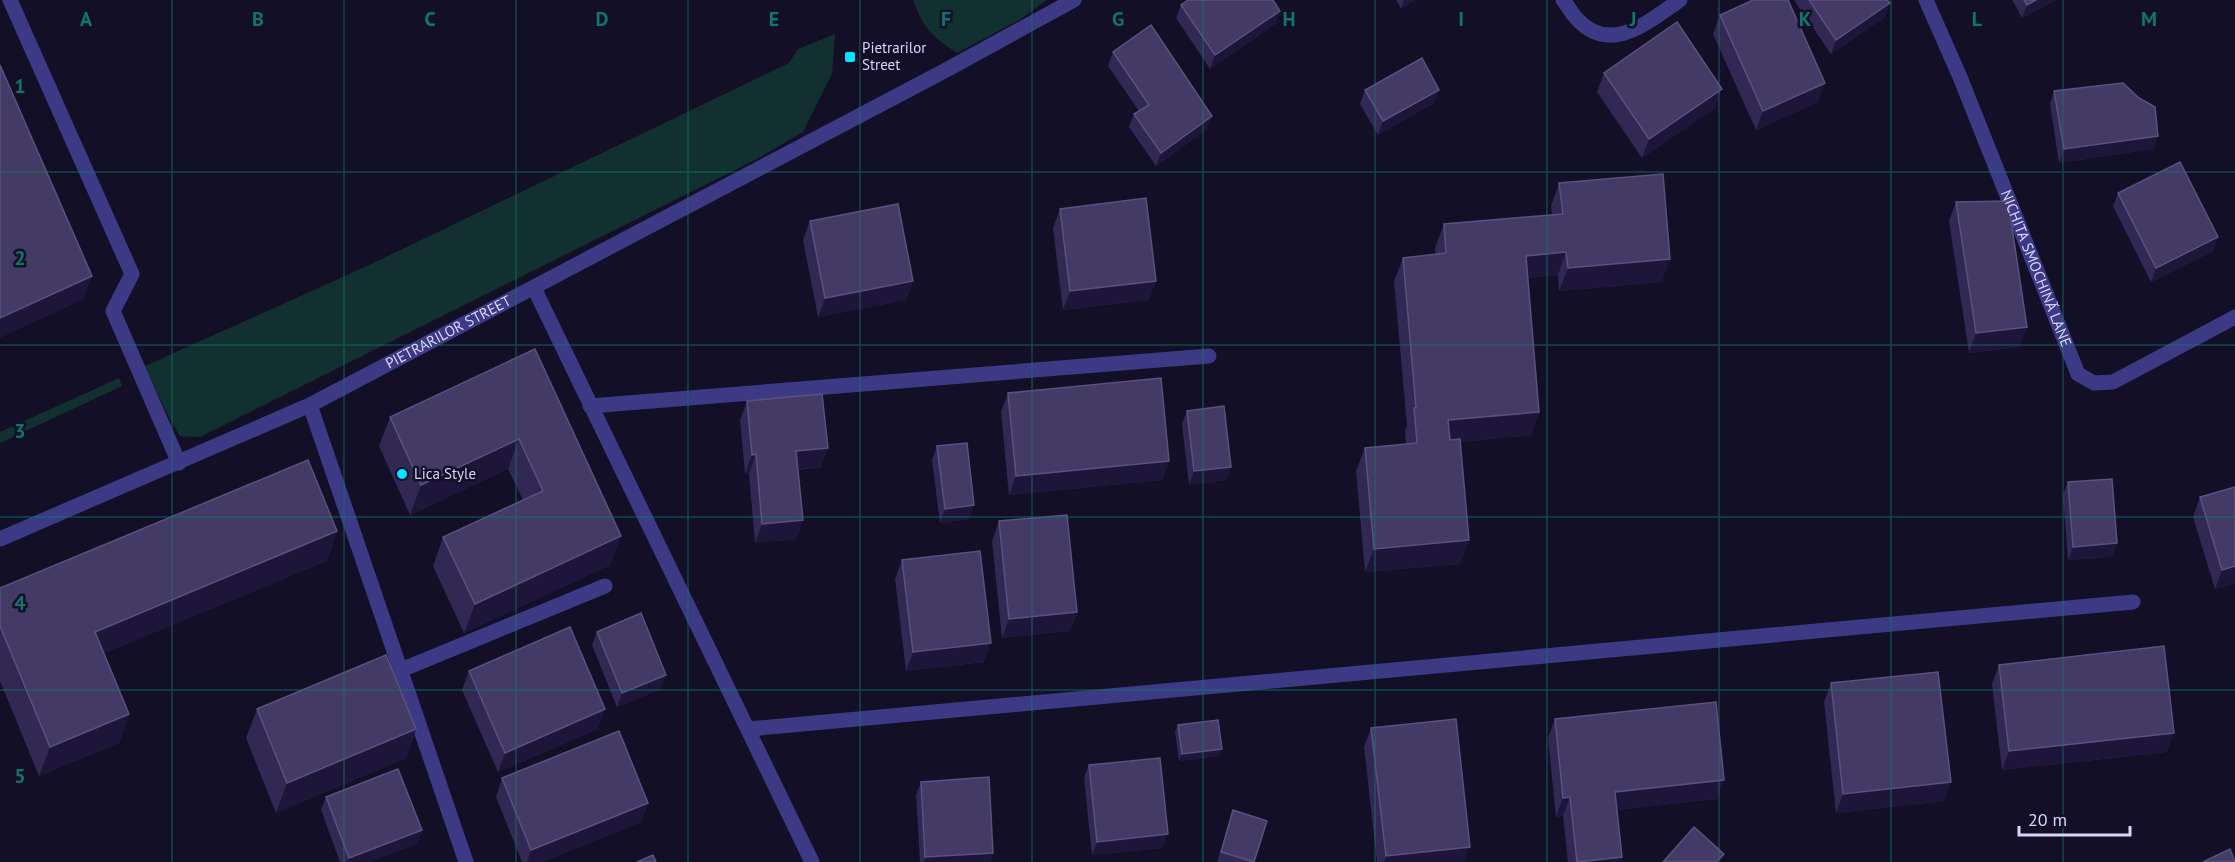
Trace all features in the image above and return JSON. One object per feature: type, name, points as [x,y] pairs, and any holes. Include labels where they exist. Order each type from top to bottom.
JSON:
[{"type":"street","points":[[10,0],[132,273],[113,311],[179,462]]},
{"type":"street","name":"PIETRARILOR STREET","points":[[0,539],[310,405],[948,69],[1074,0]]},
{"type":"street","points":[[1563,0],[1577,19],[1591,31],[1604,36],[1621,35],[1638,29],[1680,0]]},
{"type":"street","name":"NICHITA SMOCHINĂ LANE","points":[[1926,0],[1960,77],[2078,374],[2094,383],[2113,382],[2235,316]]},
{"type":"street","points":[[534,288],[812,862]]},
{"type":"street","points":[[590,406],[1209,357]]},
{"type":"street","points":[[310,405],[466,862]]},
{"type":"street","points":[[401,670],[605,586]]},
{"type":"street","points":[[749,729],[2133,602]]},
{"type":"green space","points":[[913,0],[1047,0],[1019,20],[957,53],[929,31]]},
{"type":"green space","points":[[835,34],[832,74],[803,132],[757,159],[200,437],[180,436],[145,366],[367,266],[789,63],[798,49]]},
{"type":"green space","points":[[119,378],[122,386],[0,443],[0,432]]},
{"type":"building","points":[[1188,0],[1273,0],[1280,11],[1215,55],[1181,5]]},
{"type":"building","points":[[1753,0],[1788,0],[1825,83],[1763,111],[1720,15]]},
{"type":"building","points":[[1809,0],[1887,0],[1890,3],[1836,40]]},
{"type":"building","points":[[2024,0],[2036,0],[2027,5]]},
{"type":"building","points":[[1677,22],[1722,89],[1649,139],[1604,73]]},
{"type":"building","points":[[1151,25],[1212,116],[1161,153],[1134,114],[1149,105],[1113,52]]},
{"type":"building","points":[[1422,58],[1439,90],[1383,121],[1365,90]]},
{"type":"building","points":[[0,65],[92,276],[0,318]]},
{"type":"building","points":[[2123,83],[2139,98],[2155,107],[2158,136],[2064,149],[2054,91]]},
{"type":"building","points":[[2180,162],[2218,237],[2156,268],[2118,193]]},
{"type":"building","points":[[1663,174],[1670,259],[1568,268],[1566,252],[1526,256],[1539,412],[1448,420],[1450,440],[1460,439],[1469,540],[1374,549],[1365,448],[1417,443],[1403,258],[1446,253],[1444,224],[1563,214],[1559,183]]},
{"type":"building","points":[[1146,198],[1156,281],[1070,291],[1060,209]]},
{"type":"building","points":[[2008,201],[2027,327],[1976,333],[1956,202]]},
{"type":"building","points":[[898,204],[913,281],[825,298],[810,221]]},
{"type":"building","points":[[535,349],[621,536],[475,604],[443,537],[543,491],[519,439],[421,485],[390,417]]},
{"type":"building","points":[[1161,378],[1169,461],[1016,476],[1008,393]]},
{"type":"building","points":[[822,394],[828,448],[796,451],[803,520],[762,524],[756,454],[752,455],[747,401]]},
{"type":"building","points":[[1224,406],[1231,467],[1194,471],[1187,411]]},
{"type":"building","points":[[967,443],[974,505],[945,509],[937,446]]},
{"type":"building","points":[[308,460],[337,531],[95,632],[129,714],[50,747],[0,626],[0,588]]},
{"type":"building","points":[[2112,479],[2117,543],[2073,547],[2068,482]]},
{"type":"building","points":[[2235,487],[2235,566],[2222,570],[2200,497]]},
{"type":"building","points":[[1067,515],[1077,612],[1009,619],[999,521]]},
{"type":"building","points":[[980,551],[991,643],[913,652],[902,560]]},
{"type":"building","points":[[641,613],[666,675],[622,693],[597,632]]},
{"type":"building","points":[[570,627],[605,709],[505,753],[469,671]]},
{"type":"building","points":[[2164,646],[2174,733],[2009,751],[1999,665]]},
{"type":"building","points":[[386,655],[416,729],[287,783],[257,709]]},
{"type":"building","points":[[1938,672],[1951,782],[1843,794],[1831,683]]},
{"type":"building","points":[[1716,702],[1724,780],[1615,792],[1622,857],[1577,862],[1570,797],[1563,798],[1555,719]]},
{"type":"building","points":[[1456,719],[1470,847],[1386,856],[1371,728]]},
{"type":"building","points":[[1218,720],[1222,749],[1182,754],[1178,725]]},
{"type":"building","points":[[619,731],[648,803],[531,850],[502,778]]},
{"type":"building","points":[[1160,758],[1168,834],[1097,842],[1089,765]]},
{"type":"building","points":[[398,769],[422,830],[349,858],[326,797]]},
{"type":"building","points":[[989,777],[993,853],[925,857],[921,782]]},
{"type":"building","points":[[1233,810],[1267,821],[1254,862],[1221,852]]},
{"type":"building","points":[[1694,827],[1724,854],[1716,862],[1663,862]]},
{"type":"building","points":[[2230,849],[2235,862],[2203,862]]},
{"type":"building","points":[[653,855],[656,862],[637,862]]},
{"type":"place","name":"Pietrarilor Street","points":[[850,57]]},
{"type":"place","name":"Lica Style","points":[[402,474]]}]
